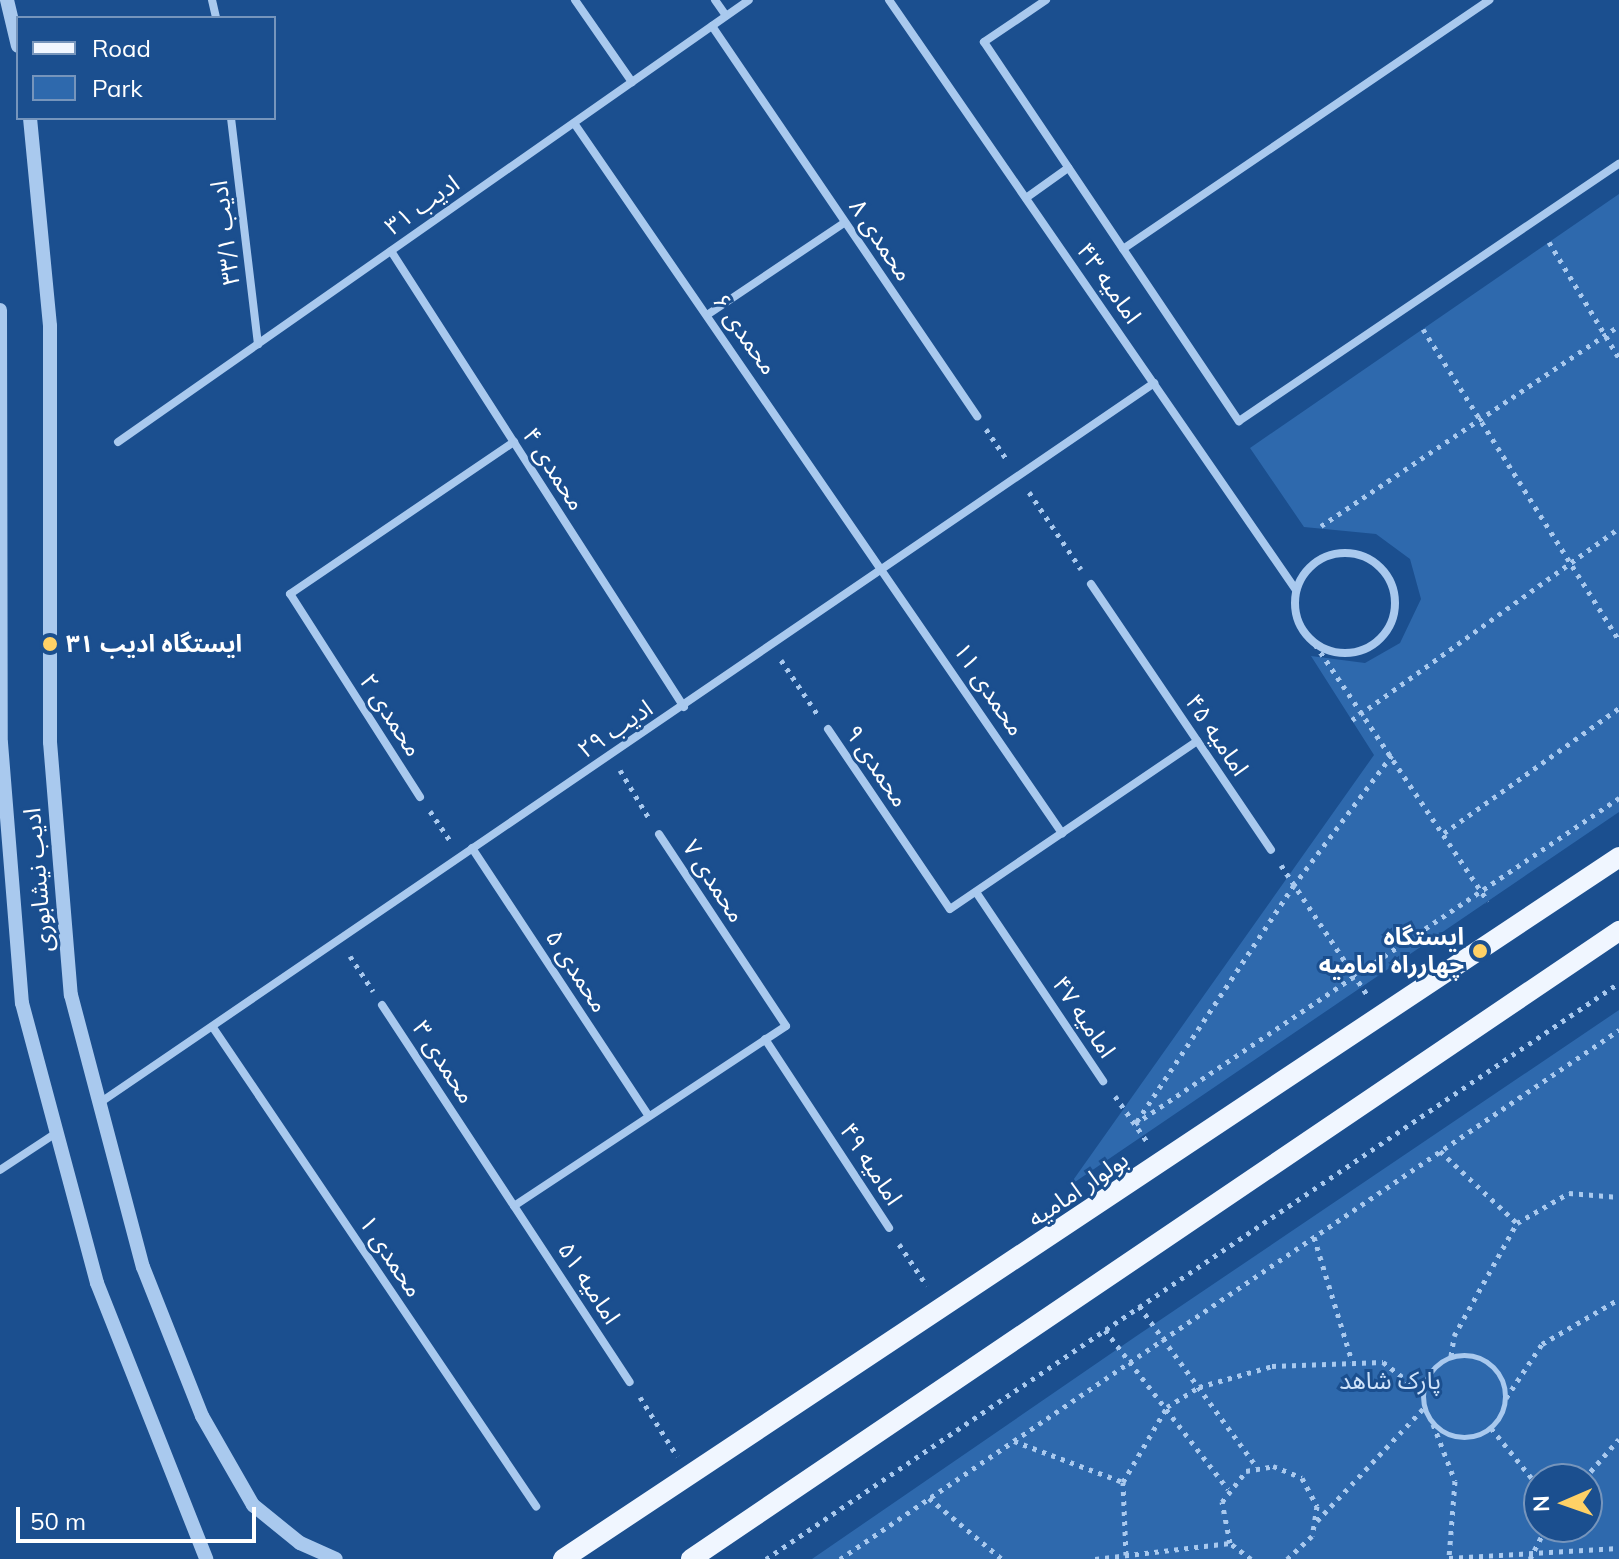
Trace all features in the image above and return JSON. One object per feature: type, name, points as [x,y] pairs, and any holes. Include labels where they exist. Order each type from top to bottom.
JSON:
[{"type":"main road","name":"بولوار امامیه","points":[[563,1559],[692,1478],[1619,857]]},
{"type":"main road","points":[[691,1559],[1619,931]]},
{"type":"street","points":[[7,0],[16,38]]},
{"type":"street","points":[[575,0],[632,82]]},
{"type":"street","points":[[715,0],[726,16]]},
{"type":"street","name":"ادیب ۳۱","points":[[118,442],[749,0]]},
{"type":"street","name":"امامیه ۴۳","points":[[889,0],[1296,590]]},
{"type":"street","points":[[1046,0],[984,42],[1239,421],[1619,164]]},
{"type":"street","points":[[1123,249],[1489,0]]},
{"type":"street","name":"محمدی ۸","points":[[712,26],[977,416]]},
{"type":"street","name":"ادیب نیشابوری","points":[[30,120],[50,326],[56,874],[71,995],[96,1106],[143,1267],[202,1416],[253,1505],[300,1543],[336,1559]]},
{"type":"street","name":"ادیب ۳۳/۱","points":[[231,120],[258,344]]},
{"type":"street","name":"محمدی ۶","points":[[574,123],[883,568]]},
{"type":"street","points":[[1026,198],[1068,168]]},
{"type":"street","points":[[707,315],[844,223]]},
{"type":"street","name":"محمدی ۴","points":[[391,251],[684,707]]},
{"type":"street","name":"ادیب نیشابوری","points":[[0,310],[0,614],[7,878],[22,1003],[53,1135],[97,1283],[206,1559]]},
{"type":"street","name":"ادیب ۲۹","points":[[96,1106],[214,1029],[472,848],[684,707],[1154,383]]},
{"type":"street","name":"محمدی ۲","points":[[420,797],[290,594],[514,442]]},
{"type":"street","points":[[1339,553],[1358,554],[1389,577],[1394,616],[1385,634],[1352,653],[1315,644],[1295,610],[1296,590],[1305,572],[1339,553]]},
{"type":"street","name":"محمدی ۱۱","points":[[883,568],[1062,833]]},
{"type":"street","name":"امامیه ۴۵","points":[[1091,584],[1271,850]]},
{"type":"street","name":"محمدی ۹","points":[[828,729],[950,909],[976,892]]},
{"type":"street","points":[[976,892],[1197,741]]},
{"type":"street","name":"محمدی ۷","points":[[659,834],[786,1026],[765,1039]]},
{"type":"street","name":"محمدی ۵","points":[[472,848],[649,1116]]},
{"type":"street","name":"امامیه ۴۷","points":[[976,892],[1103,1081]]},
{"type":"street","name":"محمدی ۳","points":[[382,1005],[514,1206]]},
{"type":"street","name":"محمدی ۱","points":[[214,1029],[536,1506]]},
{"type":"street","points":[[514,1206],[765,1039]]},
{"type":"street","name":"امامیه ۴۹","points":[[765,1039],[889,1228]]},
{"type":"street","points":[[0,1170],[53,1135]]},
{"type":"street","name":"امامیه ۵۱","points":[[514,1206],[630,1382]]},
{"type":"path","points":[[1549,242],[1619,358]]},
{"type":"path","points":[[1321,526],[1619,326]]},
{"type":"path","points":[[1423,329],[1619,640]]},
{"type":"path","points":[[977,416],[1091,584]]},
{"type":"path","points":[[1352,720],[1619,528]]},
{"type":"path","points":[[1315,644],[1364,712],[1488,901]]},
{"type":"path","name":"محمدی ۹","points":[[772,646],[828,729]]},
{"type":"path","points":[[1444,833],[1619,708]]},
{"type":"path","points":[[1135,1124],[1294,885],[1392,755]]},
{"type":"path","name":"محمدی ۷","points":[[611,756],[659,834]]},
{"type":"path","points":[[420,797],[460,857]]},
{"type":"path","points":[[1135,1124],[1619,798]]},
{"type":"path","points":[[1271,850],[1380,1017]]},
{"type":"path","name":"محمدی ۳","points":[[340,941],[382,1005]]},
{"type":"path","points":[[766,1559],[1619,983]]},
{"type":"path","points":[[840,1559],[1619,1030]]},
{"type":"path","name":"امامیه ۴۷","points":[[1103,1081],[1162,1164]]},
{"type":"path","points":[[1440,1151],[1517,1223]]},
{"type":"path","points":[[1451,1356],[1454,1336],[1517,1223],[1569,1193],[1619,1197]]},
{"type":"path","name":"امامیه ۴۹","points":[[889,1228],[942,1311]]},
{"type":"path","points":[[1314,1237],[1352,1361]]},
{"type":"path","points":[[1432,1422],[1466,1437],[1491,1428],[1505,1399],[1542,1344],[1619,1299]]},
{"type":"path","points":[[1139,1306],[1257,1467],[1302,1478],[1317,1522]]},
{"type":"path","points":[[1105,1330],[1228,1489]]},
{"type":"path","points":[[1505,1399],[1490,1363],[1451,1356],[1431,1369],[1422,1392],[1424,1408],[1455,1481],[1449,1558],[1529,1556],[1619,1548]]},
{"type":"path","points":[[1126,1555],[1123,1482],[1167,1407],[1199,1387],[1272,1366],[1352,1361],[1383,1362],[1422,1392]]},
{"type":"path","points":[[630,1382],[692,1478]]},
{"type":"path","points":[[1287,1559],[1303,1549],[1317,1522],[1424,1408]]},
{"type":"path","points":[[1491,1428],[1523,1467]]},
{"type":"path","points":[[1598,1463],[1619,1439]]},
{"type":"path","points":[[1014,1441],[1123,1482]]},
{"type":"path","points":[[1251,1559],[1230,1543],[1220,1516],[1228,1489],[1257,1467]]},
{"type":"path","points":[[929,1498],[1002,1559]]},
{"type":"path","points":[[1095,1559],[1230,1543]]},
{"type":"green space","points":[[1619,194],[1619,812],[1069,1186],[1374,755],[1311,656],[1365,663],[1400,643],[1421,599],[1410,559],[1376,534],[1304,527],[1250,448]]},
{"type":"green space","name":"پارک شاهد","points":[[1619,1010],[1619,1559],[812,1559],[1135,1337]]},
{"type":"place","name":"ایستگاه ادیب ۳۱","points":[[50,644]]},
{"type":"place","name":"ایستگاه چهارراه امامیه","points":[[1480,951]]}]
